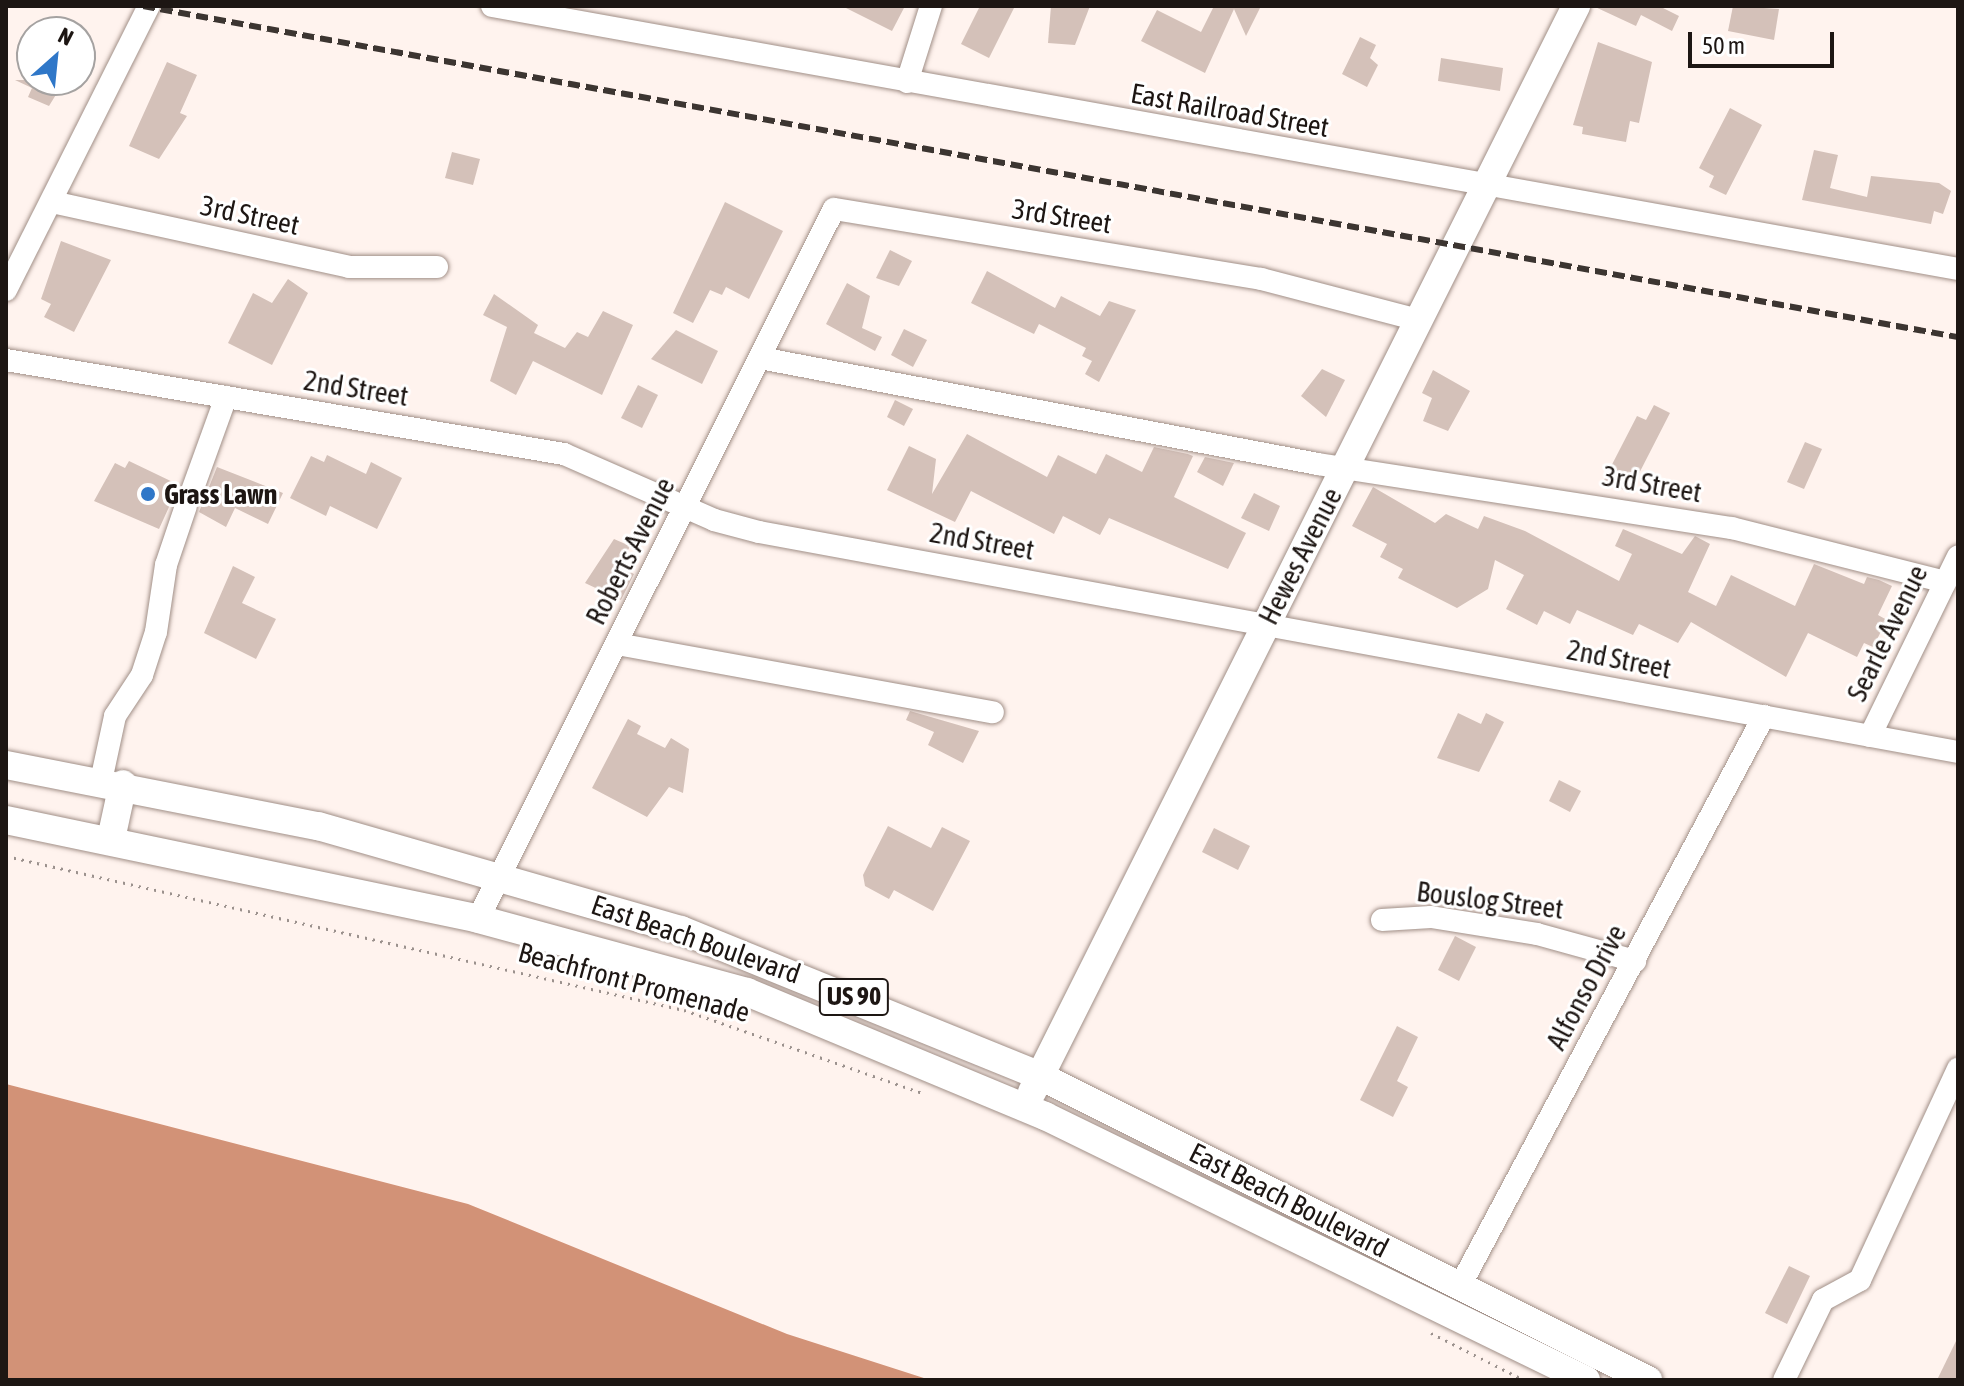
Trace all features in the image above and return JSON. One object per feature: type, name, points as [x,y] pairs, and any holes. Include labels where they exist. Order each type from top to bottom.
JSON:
[{"type":"main road","name":"Hewes Avenue","points":[[1025,1106],[1576,6]]},
{"type":"main road","name":"East Beach Boulevard","points":[[6,765],[112,783],[500,873],[681,930],[1040,1076],[1648,1380]]},
{"type":"main road","points":[[111,839],[112,783]]},
{"type":"main road","name":"East Beach Boulevard","points":[[6,820],[111,839],[478,919],[747,992],[1025,1106],[1586,1380]]},
{"type":"street","points":[[6,290],[149,6]]},
{"type":"street","name":"East Railroad Street","points":[[492,6],[1958,269]]},
{"type":"street","points":[[907,82],[931,6]]},
{"type":"street","name":"3rd Street","points":[[52,202],[349,267],[437,267]]},
{"type":"street","name":"3rd Street","points":[[834,209],[1261,279],[1418,320]]},
{"type":"street","name":"Roberts Avenue","points":[[478,919],[834,209]]},
{"type":"street","name":"3rd Street","points":[[760,358],[1344,468],[1732,528],[1945,582]]},
{"type":"street","name":"2nd Street","points":[[6,360],[576,456],[686,507],[759,532],[1958,752]]},
{"type":"street","points":[[112,783],[115,716],[152,646],[166,565],[226,397]]},
{"type":"street","name":"Searle Avenue","points":[[1870,736],[1958,556]]},
{"type":"street","points":[[617,644],[993,712]]},
{"type":"street","name":"Alfonso Drive","points":[[1460,1286],[1764,716]]},
{"type":"street","name":"Bouslog Street","points":[[1382,920],[1431,917],[1537,934],[1635,961]]},
{"type":"street","points":[[1784,1380],[1823,1300],[1860,1280],[1958,1069]]},
{"type":"path","name":"Beachfront Promenade","points":[[6,856],[684,1010],[939,1098]]},
{"type":"path","points":[[1422,1328],[1524,1380]]},
{"type":"shaded area","points":[[6,1084],[468,1204],[787,1334],[930,1380],[6,1380]]},
{"type":"building","points":[[842,6],[905,6],[892,31]]},
{"type":"building","points":[[980,6],[1015,6],[989,58],[961,44]]},
{"type":"building","points":[[1051,6],[1090,6],[1075,45],[1048,43]]},
{"type":"building","points":[[1214,6],[1261,6],[1246,36],[1234,9],[1205,73],[1141,41],[1157,10],[1201,32]]},
{"type":"building","points":[[1593,6],[1659,6],[1679,16],[1672,31],[1641,15],[1636,26]]},
{"type":"building","points":[[1733,6],[1779,9],[1774,40],[1728,31]]},
{"type":"building","points":[[1360,37],[1376,45],[1370,58],[1378,65],[1367,87],[1342,74]]},
{"type":"building","points":[[1598,42],[1652,62],[1639,123],[1630,121],[1626,142],[1582,134],[1583,127],[1573,125]]},
{"type":"building","points":[[1441,58],[1503,68],[1500,91],[1438,81]]},
{"type":"building","points":[[167,62],[197,75],[180,113],[187,116],[159,159],[129,146]]},
{"type":"building","points":[[28,96],[55,96],[49,106]]},
{"type":"building","points":[[1730,108],[1762,125],[1726,195],[1709,187],[1714,176],[1699,168]]},
{"type":"building","points":[[1814,150],[1838,155],[1830,188],[1867,197],[1871,176],[1939,183],[1951,191],[1943,214],[1934,211],[1931,224],[1802,200]]},
{"type":"building","points":[[452,152],[480,159],[473,185],[445,178]]},
{"type":"building","points":[[725,202],[783,231],[749,299],[726,287],[722,295],[710,290],[693,323],[673,313]]},
{"type":"building","points":[[61,241],[111,260],[74,332],[44,317],[51,304],[41,299]]},
{"type":"building","points":[[890,250],[912,261],[899,286],[876,278]]},
{"type":"building","points":[[987,271],[1055,308],[1061,296],[1100,316],[1109,301],[1136,310],[1099,382],[1085,374],[1092,361],[1082,356],[1086,348],[1039,324],[1034,334],[971,303]]},
{"type":"building","points":[[288,279],[308,293],[272,365],[228,343],[253,293],[272,303]]},
{"type":"building","points":[[847,283],[870,296],[862,328],[882,337],[875,351],[826,324]]},
{"type":"building","points":[[494,294],[538,325],[534,333],[565,348],[577,332],[588,337],[603,311],[633,325],[602,395],[533,361],[516,395],[490,381],[507,327],[483,315]]},
{"type":"building","points":[[904,329],[927,340],[913,367],[891,355]]},
{"type":"building","points":[[676,330],[718,351],[702,384],[651,359]]},
{"type":"building","points":[[1322,369],[1345,380],[1326,417],[1301,396]]},
{"type":"building","points":[[1433,370],[1470,391],[1448,431],[1423,421],[1432,398],[1422,393]]},
{"type":"building","points":[[638,385],[658,395],[642,428],[621,418]]},
{"type":"building","points":[[895,400],[913,409],[904,426],[887,417]]},
{"type":"building","points":[[1654,405],[1670,413],[1629,493],[1604,480],[1637,416],[1646,420]]},
{"type":"building","points":[[967,434],[1047,477],[1058,455],[1096,474],[1106,454],[1142,472],[1154,447],[1188,454],[1193,456],[1174,497],[1246,533],[1228,569],[1109,518],[1100,535],[1063,516],[1054,534],[971,491],[955,522],[887,490],[909,446],[936,459],[932,494]]},
{"type":"building","points":[[1805,442],[1822,449],[1804,489],[1787,482]]},
{"type":"building","points":[[327,455],[366,474],[371,462],[402,478],[377,529],[330,506],[326,516],[290,498],[311,456],[324,462]]},
{"type":"building","points":[[1205,457],[1234,463],[1223,486],[1197,472]]},
{"type":"building","name":"Grass Lawn","points":[[129,461],[179,485],[159,529],[94,501],[115,463],[125,468]]},
{"type":"building","points":[[217,467],[283,493],[268,524],[235,508],[226,527],[199,512]]},
{"type":"building","points":[[1373,487],[1435,523],[1446,514],[1478,529],[1484,516],[1525,531],[1619,581],[1632,554],[1615,546],[1623,529],[1682,554],[1695,536],[1710,544],[1688,592],[1716,606],[1731,575],[1795,606],[1814,564],[1864,584],[1867,577],[1879,580],[1892,586],[1878,615],[1887,620],[1873,647],[1864,643],[1857,657],[1808,633],[1786,677],[1691,622],[1678,643],[1639,624],[1633,635],[1577,610],[1570,624],[1544,611],[1537,625],[1506,609],[1524,575],[1495,560],[1488,589],[1457,608],[1398,578],[1403,569],[1380,557],[1387,544],[1352,526]]},
{"type":"building","points":[[1254,493],[1280,506],[1269,531],[1241,518]]},
{"type":"building","points":[[614,539],[630,546],[620,567],[634,574],[621,600],[585,583]]},
{"type":"building","points":[[233,566],[255,577],[242,603],[276,619],[256,659],[204,633]]},
{"type":"building","points":[[910,711],[979,731],[963,763],[928,745],[934,732],[906,720]]},
{"type":"building","points":[[1458,713],[1481,724],[1486,713],[1504,722],[1479,772],[1437,758]]},
{"type":"building","points":[[628,719],[641,726],[637,734],[665,748],[671,738],[689,749],[683,793],[669,787],[647,817],[592,788]]},
{"type":"building","points":[[1559,780],[1581,791],[1570,812],[1549,801]]},
{"type":"building","points":[[888,826],[931,848],[942,827],[970,841],[933,911],[894,890],[889,899],[865,886],[863,875]]},
{"type":"building","points":[[1214,828],[1250,846],[1238,870],[1202,852]]},
{"type":"building","points":[[1455,936],[1476,947],[1459,981],[1438,970]]},
{"type":"building","points":[[1397,1026],[1418,1037],[1397,1081],[1408,1087],[1393,1117],[1360,1100]]},
{"type":"building","points":[[1789,1266],[1810,1276],[1787,1324],[1765,1313]]},
{"type":"building","points":[[1958,1337],[1958,1380],[1937,1380]]},
{"type":"railway","points":[[143,6],[1958,337]]},
{"type":"place","name":"Grass Lawn","points":[[148,494]]}]
